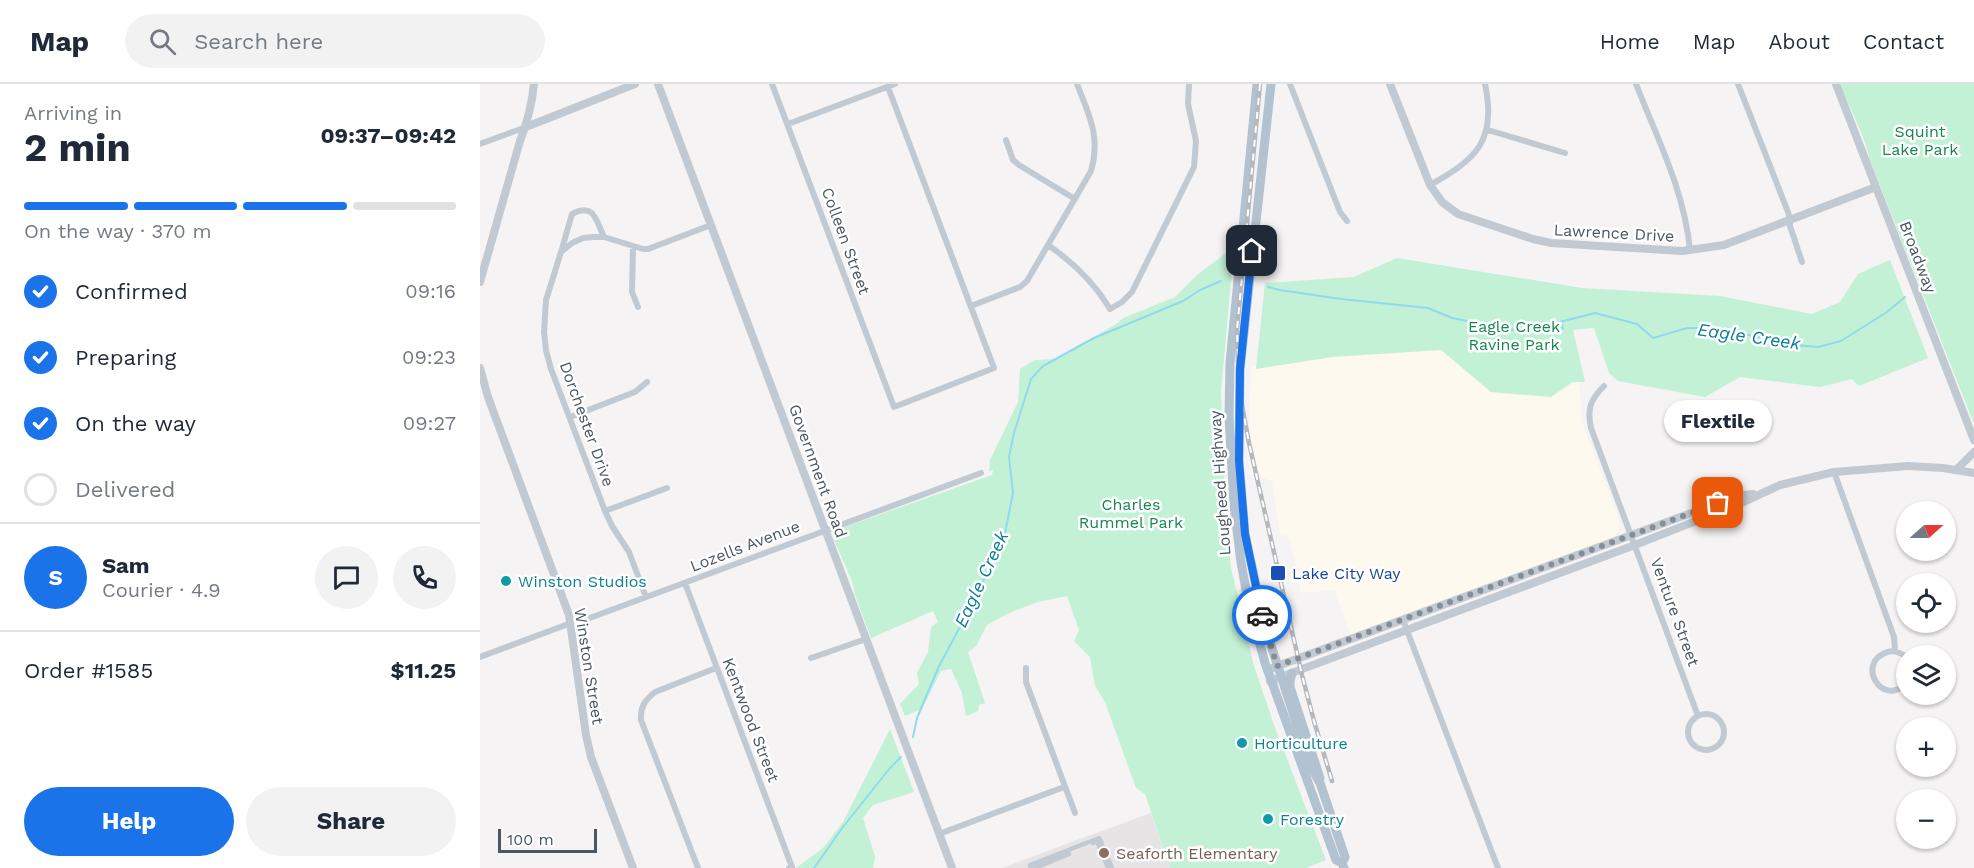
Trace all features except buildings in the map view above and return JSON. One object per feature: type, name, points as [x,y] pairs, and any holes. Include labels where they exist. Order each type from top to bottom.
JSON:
[{"type":"main road","name":"Lougheed Highway","points":[[1257,84],[1230,363],[1229,416],[1234,505],[1248,601],[1270,681],[1336,860],[1343,865],[1345,857],[1320,783],[1310,765],[1265,627],[1245,534],[1239,461],[1240,369],[1271,84]]},
{"type":"main road","points":[[1292,674],[1290,687],[1320,774],[1320,783]]},
{"type":"street","points":[[480,282],[526,127],[534,84]]},
{"type":"street","points":[[480,144],[635,84]]},
{"type":"street","name":"Government Road","points":[[658,84],[952,868]]},
{"type":"street","name":"Colleen Street","points":[[772,84],[894,407],[994,368],[971,306]]},
{"type":"street","points":[[788,124],[891,85],[971,306],[1020,287],[1026,281],[1091,171],[1095,157],[1094,128],[1077,84]]},
{"type":"street","points":[[1048,245],[1075,264],[1090,279],[1110,309],[1122,302],[1131,292],[1194,166],[1196,141],[1188,104],[1190,84]]},
{"type":"street","points":[[1290,84],[1340,212],[1347,221]]},
{"type":"street","name":"Lawrence Drive","points":[[1390,84],[1430,185],[1442,202],[1458,214],[1533,239],[1557,244],[1690,250],[1724,245],[1876,187]]},
{"type":"street","points":[[1430,185],[1466,161],[1477,149],[1488,130],[1490,107],[1485,84]]},
{"type":"street","points":[[1636,84],[1678,191],[1690,250]]},
{"type":"street","points":[[1738,84],[1790,220],[1802,262]]},
{"type":"street","name":"Broadway","points":[[1836,84],[1974,440]]},
{"type":"street","points":[[1488,130],[1565,153]]},
{"type":"street","points":[[1006,140],[1013,160],[1075,199]]},
{"type":"street","name":"Dorchester Drive","points":[[604,237],[593,214],[587,210],[580,210],[572,214],[546,300],[544,332],[551,369],[605,511],[629,552],[646,597]]},
{"type":"street","points":[[561,252],[583,238],[604,237],[633,247],[648,249],[711,225]]},
{"type":"street","points":[[633,247],[632,292],[638,307]]},
{"type":"street","name":"Winston Street","points":[[480,368],[484,398],[566,603],[591,757],[633,868]]},
{"type":"street","points":[[570,417],[635,392],[647,382]]},
{"type":"street","name":"Venture Street","points":[[1604,386],[1589,404],[1591,428],[1698,716]]},
{"type":"street","points":[[1956,470],[1974,452]]},
{"type":"street","points":[[1270,681],[1635,544],[1739,504],[1780,485],[1834,472],[1908,466],[1974,473]]},
{"type":"street","points":[[1834,472],[1894,637],[1895,651],[1882,654],[1877,658],[1874,663],[1873,676],[1880,687],[1886,690],[1896,690]]},
{"type":"street","name":"Lozells Avenue","points":[[587,619],[981,473]]},
{"type":"street","points":[[605,511],[667,488]]},
{"type":"street","points":[[1267,670],[1737,496],[1760,493]]},
{"type":"street","name":"Kentwood Street","points":[[685,583],[790,867]]},
{"type":"street","points":[[1403,620],[1498,868]]},
{"type":"street","points":[[480,657],[571,623]]},
{"type":"street","points":[[811,658],[866,639]]},
{"type":"street","points":[[698,868],[641,720],[641,713],[643,704],[656,692],[716,668]]},
{"type":"street","points":[[1026,668],[1026,682],[1075,813]]},
{"type":"street","points":[[1710,714],[1716,716],[1724,725],[1724,737],[1717,747],[1699,749],[1690,740],[1688,735],[1690,724],[1698,716],[1710,714]]},
{"type":"street","points":[[939,834],[1064,787]]},
{"type":"street","points":[[1033,868],[1030,865],[1099,838],[1110,868]]},
{"type":"shaded area","points":[[1441,350],[1491,392],[1551,397],[1579,380],[1582,422],[1619,519],[1619,530],[1614,537],[1351,635],[1334,590],[1301,593],[1287,534],[1280,537],[1272,481],[1251,474],[1249,414],[1251,366],[1332,357]]},
{"type":"shaded area","name":"Seaforth Elementary","points":[[1151,813],[1170,868],[1002,868],[1085,837]]},
{"type":"green space","name":"Squint Lake Park","points":[[1840,84],[1974,84],[1974,424],[1870,160],[1861,131]]},
{"type":"green space","name":"Charles Rummel Park","points":[[1230,250],[1228,271],[1232,270],[1221,391],[1226,524],[1231,568],[1254,666],[1326,860],[1306,868],[1170,868],[1145,794],[1136,788],[1105,702],[1095,686],[1090,657],[1074,641],[1079,630],[1067,596],[1038,602],[1009,613],[987,625],[976,646],[968,652],[985,703],[979,705],[978,711],[966,716],[962,693],[951,669],[941,671],[922,709],[905,716],[900,704],[919,684],[917,673],[928,652],[931,627],[938,622],[933,611],[871,638],[852,581],[832,535],[836,530],[992,475],[993,470],[989,471],[990,460],[1018,402],[1020,369],[1035,360],[1054,359],[1115,325],[1123,318],[1175,297],[1197,275]]},
{"type":"green space","name":"Eagle Creek Ravine Park","points":[[1397,258],[1582,288],[1720,296],[1812,314],[1840,302],[1858,274],[1890,260],[1928,358],[1859,386],[1852,379],[1820,387],[1740,377],[1705,397],[1618,381],[1609,373],[1594,328],[1573,330],[1585,382],[1572,382],[1551,397],[1491,392],[1441,350],[1332,357],[1256,369],[1265,283],[1354,277]]},
{"type":"green space","points":[[890,729],[914,792],[873,805],[863,818],[875,857],[873,868],[796,868],[823,848],[843,822]]},
{"type":"waterway","name":"Eagle Creek","points":[[913,737],[917,718],[939,666],[1004,538],[1013,493],[1009,457],[1031,379],[1043,366],[1094,338],[1183,301],[1200,290],[1221,281]]},
{"type":"waterway","name":"Eagle Creek","points":[[1268,287],[1341,299],[1428,308],[1452,318],[1514,330],[1528,330],[1595,313],[1637,324],[1653,338],[1687,328],[1715,328],[1795,345],[1818,347],[1841,341],[1887,312],[1905,297]]},
{"type":"waterway","points":[[1561,322],[1563,329]]},
{"type":"waterway","name":"Eagle Creek","points":[[814,868],[843,827],[901,757]]},
{"type":"railway","points":[[1260,84],[1237,330],[1239,389],[1249,443],[1302,675],[1332,781]]},
{"type":"way so far","points":[[1262,615],[1277,666],[1718,503]]},
{"type":"place","name":"Flextile","points":[[1718,503]]},
{"type":"place","name":"Lake City Way","points":[[1278,573]]},
{"type":"place","name":"Winston Studios","points":[[506,581]]},
{"type":"place","name":"Horticulture","points":[[1242,743]]},
{"type":"place","name":"Forestry","points":[[1268,819]]},
{"type":"place","name":"Seaforth Elementary","points":[[1104,853]]},
{"type":"route","points":[[1252,251],[1240,369],[1239,461],[1245,534],[1262,615]]}]
